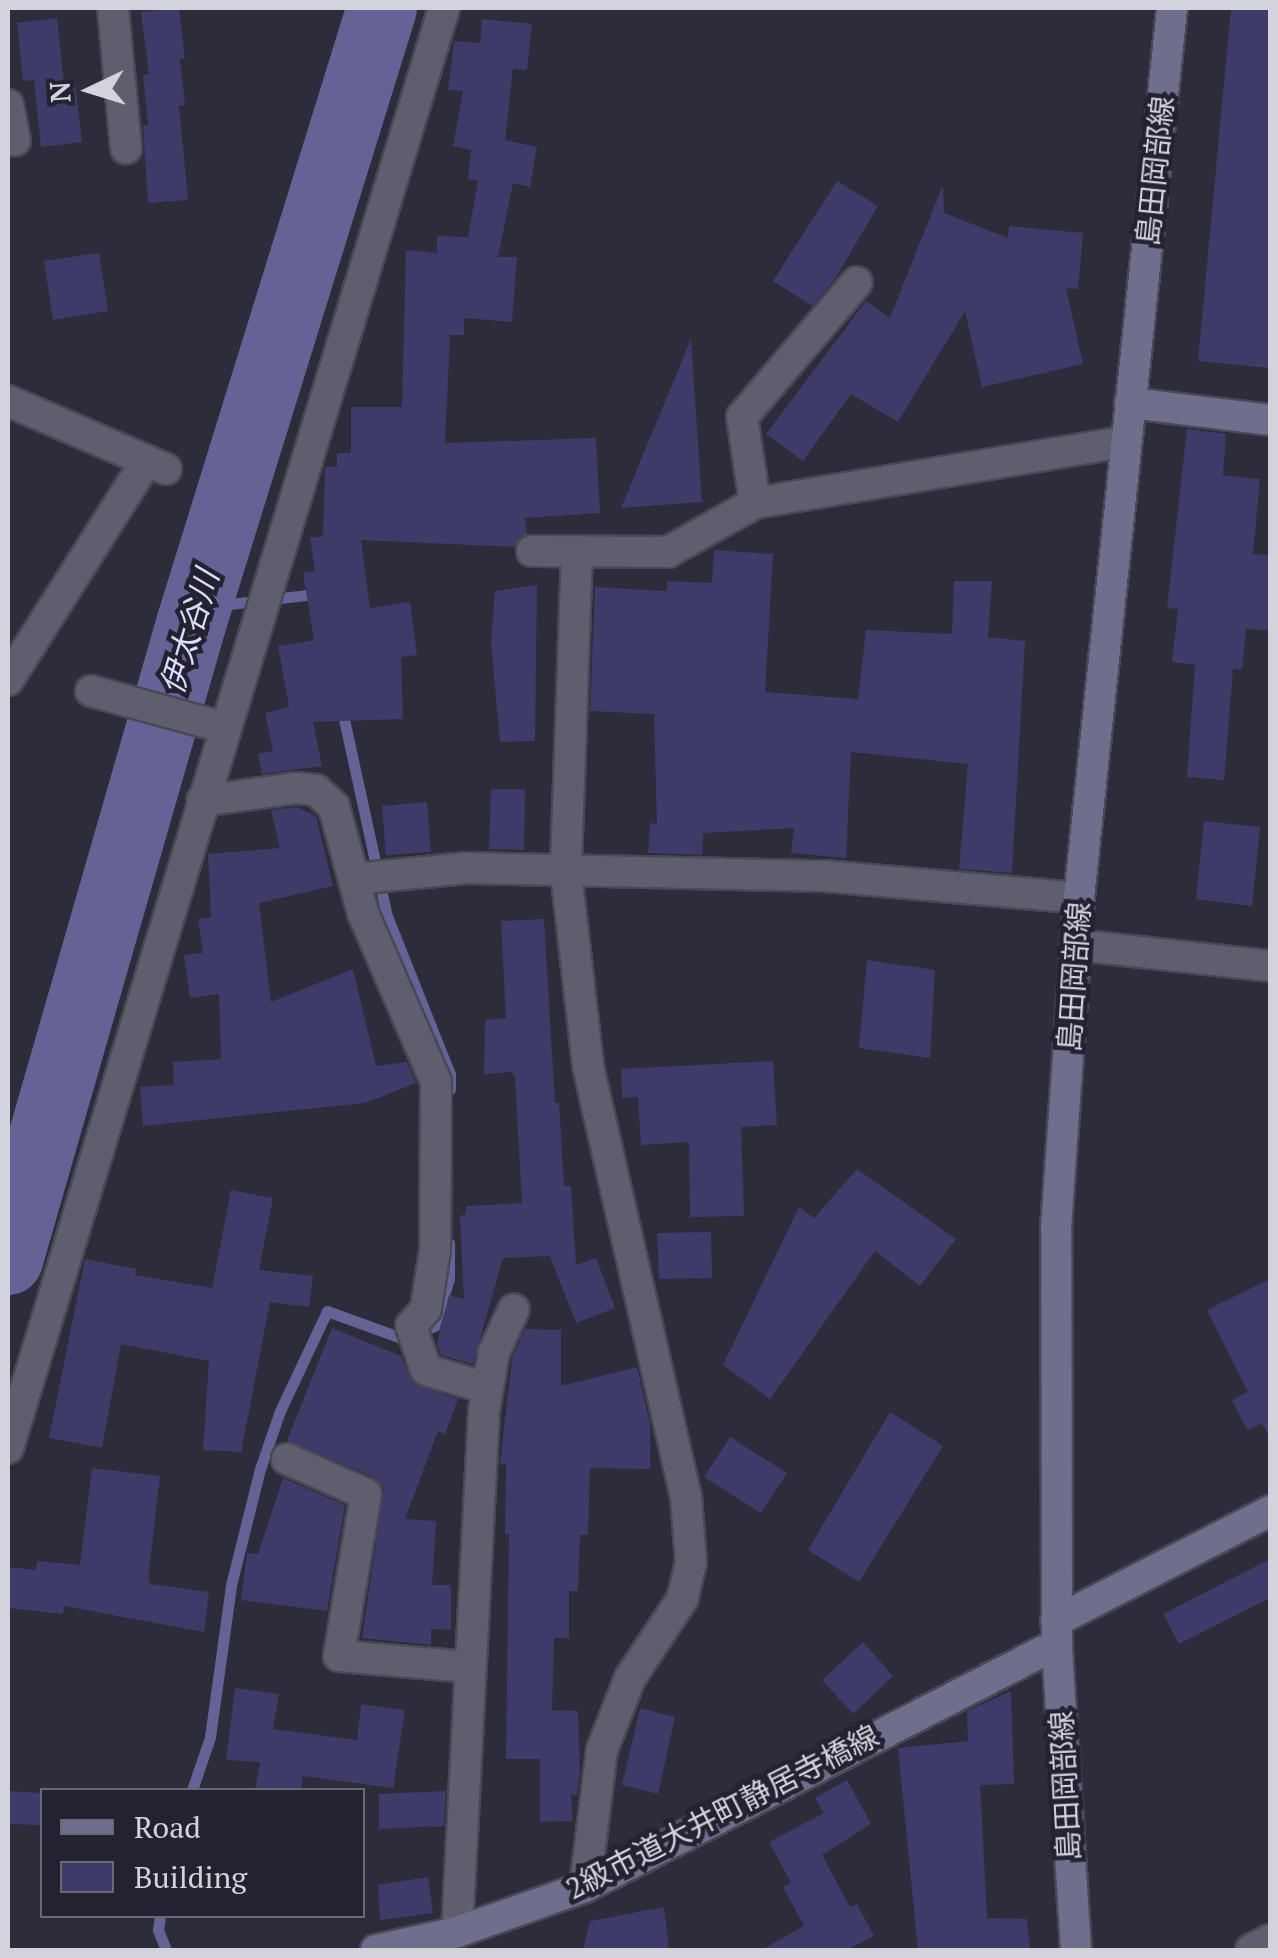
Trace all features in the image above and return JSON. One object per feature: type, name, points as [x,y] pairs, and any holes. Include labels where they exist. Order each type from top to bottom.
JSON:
[{"type":"main road","name":"島田岡部線","points":[[1076,1950],[1057,1633],[1056,1228],[1079,898],[1172,8]]},
{"type":"main road","points":[[1130,404],[1270,420]]},
{"type":"main road","name":"2級市道大井町静居寺橋線","points":[[376,1950],[444,1940],[586,1887],[1057,1633],[1270,1512]]},
{"type":"street","points":[[113,8],[126,148]]},
{"type":"street","points":[[8,1448],[444,8]]},
{"type":"street","points":[[8,105],[15,140]]},
{"type":"street","points":[[755,504],[742,418],[857,282]]},
{"type":"street","points":[[8,402],[156,466],[8,680]]},
{"type":"street","points":[[532,551],[668,552],[755,504],[1126,442]]},
{"type":"street","points":[[577,551],[566,872],[588,1066],[686,1496],[690,1562],[683,1598],[630,1678],[602,1750],[586,1887]]},
{"type":"street","points":[[91,691],[224,728]]},
{"type":"street","points":[[202,801],[316,790],[334,807],[363,913],[436,1082],[435,1250],[426,1309],[411,1326],[426,1370],[487,1388]]},
{"type":"street","points":[[354,879],[466,868],[824,876],[1079,898]]},
{"type":"street","points":[[1076,945],[1270,966]]},
{"type":"street","points":[[444,1940],[470,1667],[487,1388],[494,1352],[514,1309]]},
{"type":"street","points":[[286,1459],[366,1494],[339,1656],[470,1667]]},
{"type":"street","points":[[1250,1950],[1270,1940]]},
{"type":"building","points":[[179,8],[185,105],[179,106],[188,200],[148,203],[143,125],[148,125],[143,75],[149,74],[141,12]]},
{"type":"building","points":[[1231,8],[1270,8],[1270,368],[1198,361]]},
{"type":"building","points":[[57,18],[64,85],[75,84],[82,142],[41,147],[34,80],[23,81],[17,23]]},
{"type":"building","points":[[482,19],[532,24],[527,70],[513,69],[505,140],[537,147],[530,187],[513,183],[498,257],[517,257],[512,322],[464,318],[464,335],[450,335],[445,443],[596,438],[600,513],[525,518],[527,534],[514,547],[361,540],[370,608],[410,602],[417,655],[401,657],[403,719],[313,722],[322,766],[262,774],[258,754],[273,751],[265,713],[289,707],[278,646],[314,640],[303,573],[315,571],[310,538],[323,536],[325,467],[337,467],[337,453],[351,453],[351,407],[402,407],[406,250],[437,253],[437,236],[468,237],[478,181],[468,179],[471,150],[453,146],[463,91],[448,90],[454,41],[480,43]]},
{"type":"building","points":[[837,181],[878,206],[835,279],[812,306],[773,281]]},
{"type":"building","points":[[943,185],[944,213],[1008,238],[1009,226],[1083,233],[1078,289],[1066,288],[1083,364],[982,387],[965,311],[898,422],[851,394],[803,461],[766,434],[866,301],[890,318]]},
{"type":"building","points":[[99,253],[108,311],[53,320],[44,261]]},
{"type":"building","points":[[691,339],[702,502],[621,508]]},
{"type":"building","points":[[1187,429],[1226,434],[1223,475],[1260,479],[1253,554],[1270,555],[1270,631],[1246,629],[1242,670],[1233,669],[1224,780],[1187,777],[1195,665],[1172,662],[1178,609],[1167,608]]},
{"type":"building","points":[[714,550],[773,554],[765,692],[858,699],[866,630],[952,634],[954,581],[992,581],[988,637],[1025,641],[1012,873],[959,869],[968,764],[851,752],[846,858],[791,853],[794,828],[703,833],[702,855],[648,853],[650,823],[657,824],[654,714],[590,711],[595,587],[667,591],[667,581],[712,583]]},
{"type":"building","points":[[537,585],[535,741],[500,742],[491,643],[495,591]]},
{"type":"building","points":[[491,789],[525,789],[524,850],[489,849]]},
{"type":"building","points":[[427,802],[431,852],[386,855],[382,806]]},
{"type":"building","points":[[297,807],[316,816],[333,886],[259,903],[271,1002],[353,969],[376,1066],[407,1062],[416,1083],[365,1103],[143,1126],[140,1087],[174,1085],[173,1062],[221,1059],[219,994],[190,998],[184,955],[203,953],[198,919],[211,917],[208,854],[280,848],[271,810]]},
{"type":"building","points":[[1204,821],[1260,827],[1252,906],[1196,899]]},
{"type":"building","points":[[544,919],[555,1103],[559,1103],[564,1186],[571,1186],[576,1265],[596,1258],[615,1308],[576,1323],[550,1256],[503,1258],[473,1364],[441,1355],[437,1343],[449,1295],[464,1299],[460,1216],[466,1214],[466,1206],[522,1203],[515,1077],[511,1072],[484,1074],[485,1020],[506,1018],[501,921]]},
{"type":"building","points":[[867,960],[935,970],[930,1058],[859,1048]]},
{"type":"building","points":[[773,1061],[777,1125],[741,1127],[744,1216],[690,1217],[689,1142],[641,1145],[638,1097],[622,1098],[621,1069]]},
{"type":"building","points":[[857,1169],[956,1239],[920,1286],[875,1251],[770,1399],[723,1365],[799,1207],[814,1218]]},
{"type":"building","points":[[231,1190],[273,1198],[259,1270],[313,1276],[309,1307],[270,1302],[241,1452],[203,1450],[209,1361],[121,1344],[102,1448],[49,1438],[85,1259],[136,1269],[135,1275],[212,1288]]},
{"type":"building","points":[[711,1232],[712,1278],[659,1279],[657,1233]]},
{"type":"building","points":[[1270,1279],[1270,1439],[1262,1423],[1247,1430],[1232,1400],[1248,1392],[1207,1310]]},
{"type":"building","points":[[332,1328],[401,1356],[414,1384],[458,1399],[445,1434],[438,1431],[405,1519],[436,1521],[432,1585],[451,1585],[451,1630],[431,1629],[431,1645],[362,1638],[384,1488],[374,1477],[287,1441]]},
{"type":"building","points":[[525,1329],[561,1330],[561,1386],[637,1367],[650,1423],[650,1469],[590,1468],[588,1535],[580,1535],[578,1591],[569,1591],[569,1638],[554,1638],[552,1710],[578,1711],[580,1774],[577,1795],[571,1795],[573,1821],[540,1822],[540,1759],[506,1759],[509,1534],[505,1534],[506,1464],[500,1464],[512,1358]]},
{"type":"building","points":[[890,1412],[943,1446],[859,1582],[808,1550]]},
{"type":"building","points":[[730,1437],[787,1473],[761,1513],[704,1477]]},
{"type":"building","points":[[92,1468],[160,1476],[148,1580],[151,1584],[209,1592],[204,1632],[64,1606],[63,1614],[8,1608],[8,1567],[36,1570],[37,1561],[80,1565]]},
{"type":"building","points":[[283,1478],[345,1505],[327,1611],[241,1600],[247,1553],[258,1554]]},
{"type":"building","points":[[1270,1559],[1270,1598],[1179,1644],[1163,1614]]},
{"type":"building","points":[[863,1642],[893,1676],[853,1714],[822,1680]]},
{"type":"building","points":[[235,1688],[279,1694],[273,1729],[357,1740],[361,1704],[405,1710],[393,1788],[303,1776],[301,1788],[255,1788],[260,1762],[226,1760]]},
{"type":"building","points":[[1011,1691],[1014,1784],[980,1785],[987,1918],[1027,1919],[1030,1950],[918,1950],[898,1748],[968,1741],[967,1711]]},
{"type":"building","points":[[640,1708],[675,1717],[658,1794],[622,1785]]},
{"type":"building","points":[[847,1780],[871,1824],[822,1855],[850,1907],[857,1904],[874,1936],[847,1950],[761,1950],[804,1926],[783,1887],[791,1883],[769,1842],[824,1813],[815,1798]]},
{"type":"building","points":[[8,1791],[40,1793],[40,1825],[8,1824]]},
{"type":"building","points":[[446,1791],[444,1826],[379,1829],[379,1794]]},
{"type":"building","points":[[428,1877],[433,1913],[380,1920],[378,1885]]},
{"type":"building","points":[[664,1907],[669,1950],[583,1950],[590,1921]]},
{"type":"waterway","name":"伊太谷川","points":[[8,1260],[192,621],[382,8]]},
{"type":"waterway","points":[[196,608],[316,594]]},
{"type":"waterway","points":[[342,710],[387,916],[450,1074],[450,1089]]},
{"type":"waterway","points":[[193,1788],[210,1737],[231,1585],[260,1469],[280,1411],[327,1311],[399,1337],[434,1326],[449,1279],[449,1243]]},
{"type":"waterway","points":[[160,1918],[158,1930],[166,1950]]}]
